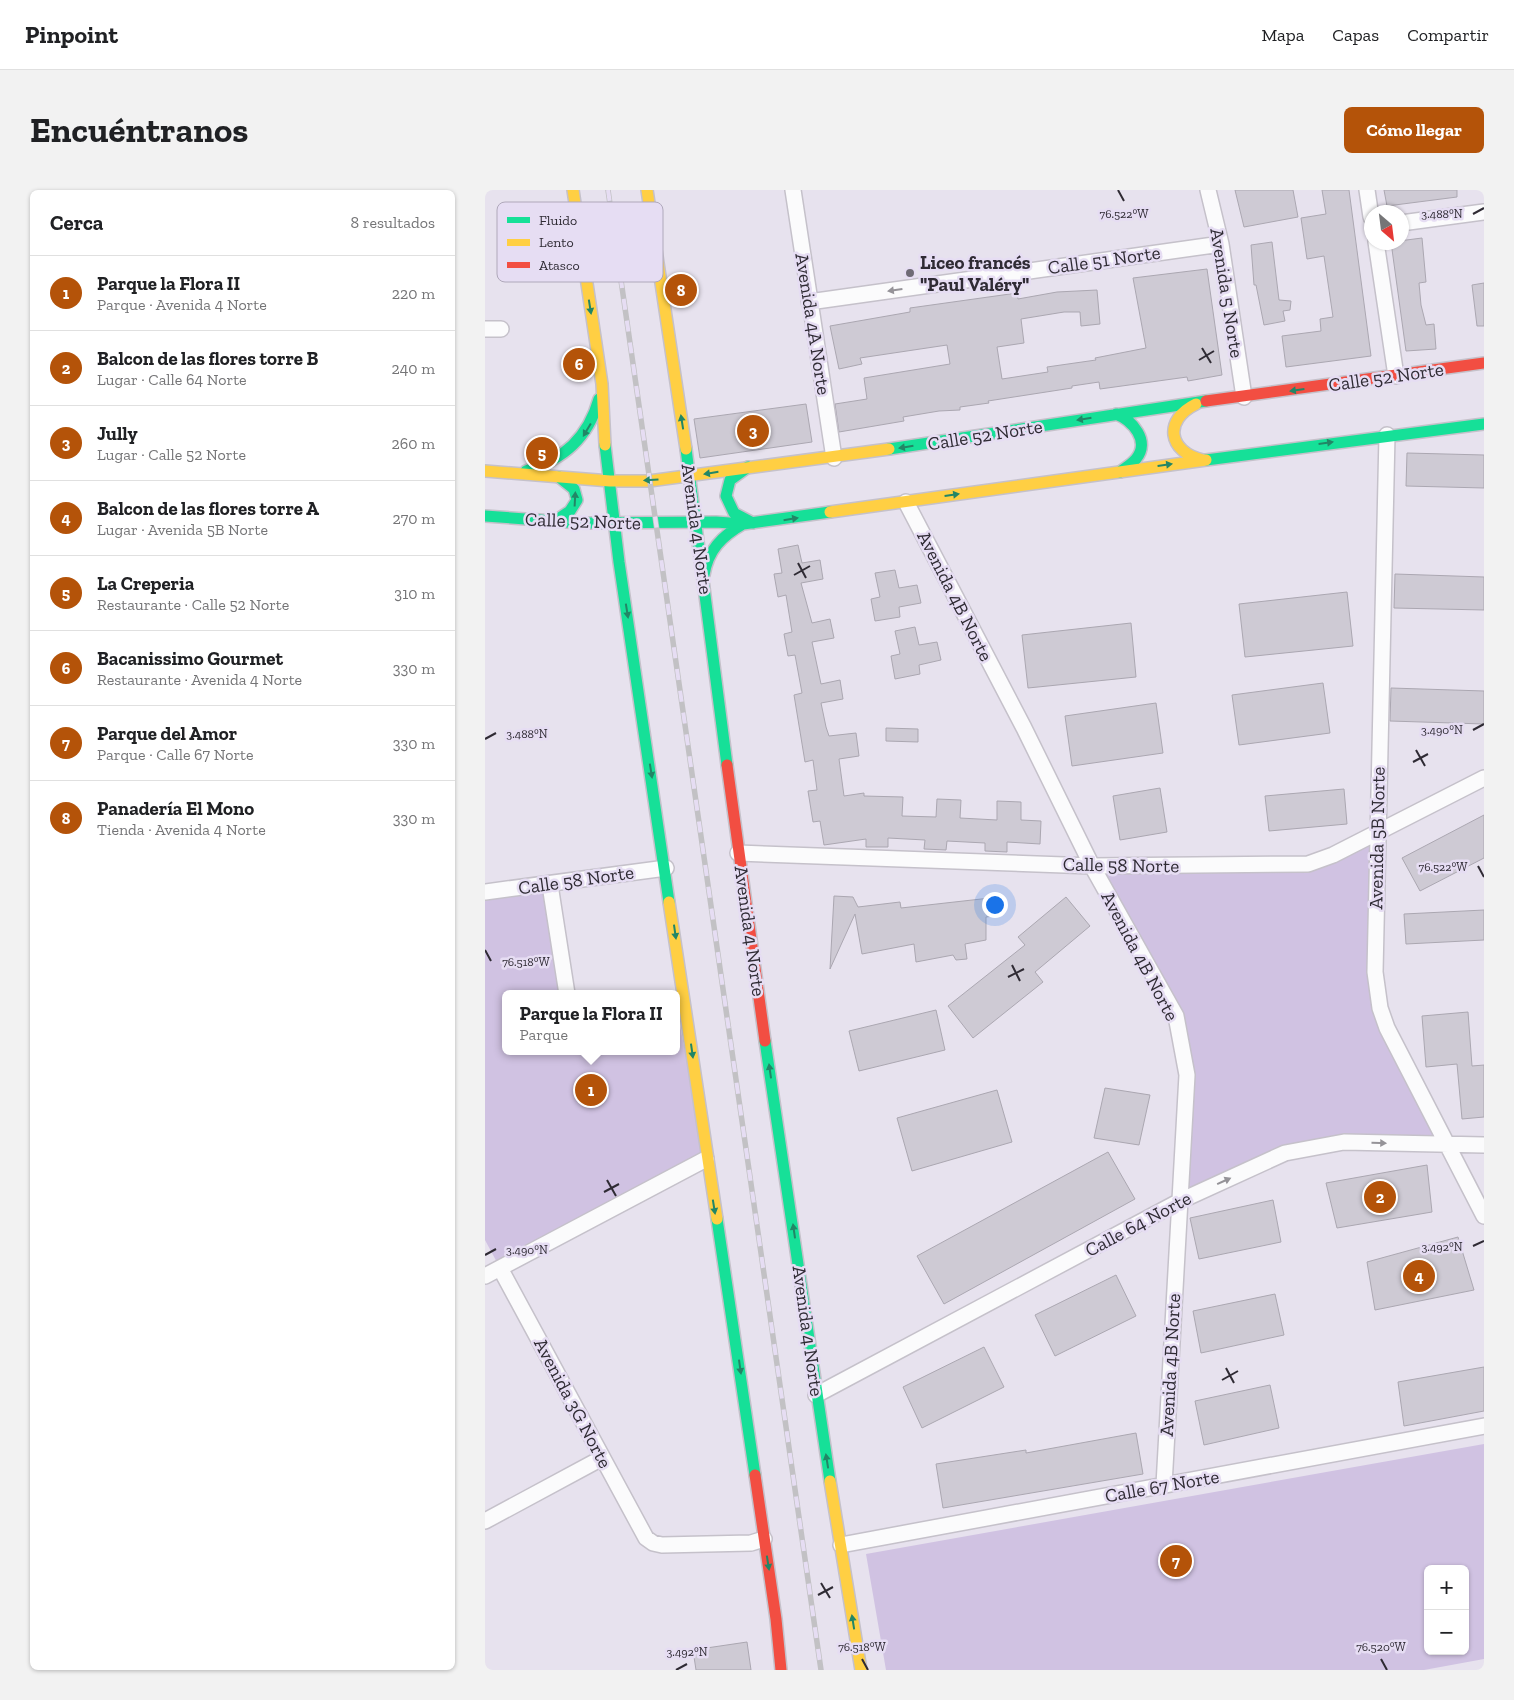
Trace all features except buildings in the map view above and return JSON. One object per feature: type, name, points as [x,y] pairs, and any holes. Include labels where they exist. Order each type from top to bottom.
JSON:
[{"type":"main road","points":[[587,282],[602,384],[619,562],[666,868],[706,1159],[731,1307],[776,1619],[781,1670]]},
{"type":"main road","name":"Avenida 4 Norte","points":[[661,282],[705,585],[738,853],[816,1395],[861,1670]]},
{"type":"main road","name":"Calle 52 Norte","points":[[485,471],[518,473],[563,480],[649,481],[748,467],[834,458],[1116,414],[1484,364]]},
{"type":"main road","points":[[518,473],[556,461],[572,449],[584,435],[593,420],[602,384]]},
{"type":"main road","points":[[1198,403],[1182,411],[1177,417],[1173,434],[1175,443],[1187,456],[1203,460]]},
{"type":"main road","points":[[1116,414],[1129,419],[1135,424],[1141,437],[1140,452],[1137,458],[1127,469],[1120,472]]},
{"type":"main road","name":"Calle 52 Norte","points":[[485,516],[560,518],[581,523],[748,524],[1387,435],[1484,424]]},
{"type":"main road","points":[[705,585],[707,560],[712,549],[720,539],[748,524],[735,515],[726,500],[726,491],[733,475],[748,467]]},
{"type":"main road","points":[[560,518],[575,508],[577,496],[572,485],[563,480]]},
{"type":"main road","points":[[581,523],[601,537],[619,562]]},
{"type":"street","name":"Avenida 4A Norte","points":[[793,190],[834,458]]},
{"type":"street","name":"Avenida 5 Norte","points":[[1208,190],[1221,244],[1244,397]]},
{"type":"street","points":[[1367,190],[1369,205]]},
{"type":"street","points":[[1409,222],[1484,212]]},
{"type":"street","name":"Calle 51 Norte","points":[[809,302],[1221,244]]},
{"type":"street","points":[[1377,250],[1397,376]]},
{"type":"street","points":[[485,329],[501,330]]},
{"type":"street","name":"Avenida 5B Norte","points":[[1387,435],[1375,972],[1380,1008],[1387,1028],[1484,1216]]},
{"type":"street","name":"Avenida 4B Norte","points":[[906,502],[1024,728],[1092,866],[1176,1016],[1187,1076],[1164,1486]]},
{"type":"street","name":"Calle 58 Norte","points":[[738,853],[1092,866],[1308,864],[1333,855],[1484,778]]},
{"type":"street","name":"Calle 58 Norte","points":[[485,892],[666,868]]},
{"type":"street","points":[[549,885],[566,990]]},
{"type":"street","name":"Calle 64 Norte","points":[[816,1395],[1179,1201],[1285,1153],[1307,1147],[1344,1142],[1484,1146]]},
{"type":"street","points":[[485,1276],[706,1159]]},
{"type":"street","name":"Avenida 3G Norte","points":[[500,1268],[646,1538],[653,1543],[662,1545],[751,1543],[764,1539]]},
{"type":"street","name":"Calle 67 Norte","points":[[841,1545],[1484,1426]]},
{"type":"street","points":[[485,1521],[602,1458]]},
{"type":"shaded area","points":[[1377,832],[1380,1008],[1448,1145],[1307,1147],[1180,1201],[1187,1075],[1176,1016],[1092,866],[1308,864]]},
{"type":"shaded area","points":[[550,885],[566,990],[502,990],[502,1055],[680,1055],[680,1026],[706,1159],[500,1268],[485,1240],[485,892]]},
{"type":"shaded area","points":[[1484,1444],[1484,1659],[1424,1670],[886,1670],[866,1554]]},
{"type":"railway","points":[[608,190],[610,202]]},
{"type":"railway","points":[[621,282],[821,1670]]},
{"type":"traffic: fast","points":[[526,471],[552,460],[573,445],[588,425],[599,399]]},
{"type":"traffic: fast","points":[[889,449],[1206,401]]},
{"type":"traffic: fast","points":[[1116,414],[1128,421],[1138,432],[1141,445],[1136,459],[1120,472]]},
{"type":"traffic: fast","points":[[1206,460],[1484,424]]},
{"type":"traffic: fast","points":[[605,445],[619,562],[669,902]]},
{"type":"traffic: fast","points":[[686,449],[727,765]]},
{"type":"traffic: fast","points":[[748,467],[730,480],[726,496],[734,513],[753,523]]},
{"type":"traffic: fast","points":[[555,521],[570,511],[577,500],[574,489],[559,477]]},
{"type":"traffic: fast","points":[[485,516],[581,523],[716,522],[743,524],[830,512]]},
{"type":"traffic: fast","points":[[704,575],[709,558],[717,545],[722,539],[743,524]]},
{"type":"traffic: fast","points":[[765,1041],[830,1481]]},
{"type":"traffic: fast","points":[[717,1219],[755,1475]]},
{"type":"traffic: slow","points":[[573,190],[575,202]]},
{"type":"traffic: slow","points":[[647,190],[649,202]]},
{"type":"traffic: slow","points":[[587,282],[602,384],[605,445]]},
{"type":"traffic: slow","points":[[661,282],[686,449]]},
{"type":"traffic: slow","points":[[1196,404],[1178,418],[1174,427],[1174,435],[1177,443],[1183,450],[1191,456],[1203,460]]},
{"type":"traffic: slow","points":[[485,471],[610,481],[649,481],[889,449]]},
{"type":"traffic: slow","points":[[830,512],[1206,460]]},
{"type":"traffic: slow","points":[[669,902],[717,1219]]},
{"type":"traffic: slow","points":[[830,1481],[861,1670]]},
{"type":"traffic: jam","points":[[1206,401],[1484,363]]},
{"type":"traffic: jam","points":[[727,765],[765,1041]]},
{"type":"traffic: jam","points":[[755,1475],[776,1619],[781,1670]]},
{"type":"place","name":"Liceo francés \"Paul Valéry\"","points":[[910,273]]},
{"type":"place","name":"Panadería El Mono","points":[[681,290]]},
{"type":"place","name":"Bacanissimo Gourmet","points":[[579,364]]},
{"type":"place","name":"Jully","points":[[753,431]]},
{"type":"place","name":"La Creperia","points":[[542,453]]},
{"type":"place","name":"Parque la Flora II","points":[[591,1090]]},
{"type":"place","name":"Balcon de las flores torre B","points":[[1380,1197]]},
{"type":"place","name":"Balcon de las flores torre A","points":[[1419,1276]]},
{"type":"place","name":"Parque del Amor","points":[[1176,1561]]}]
